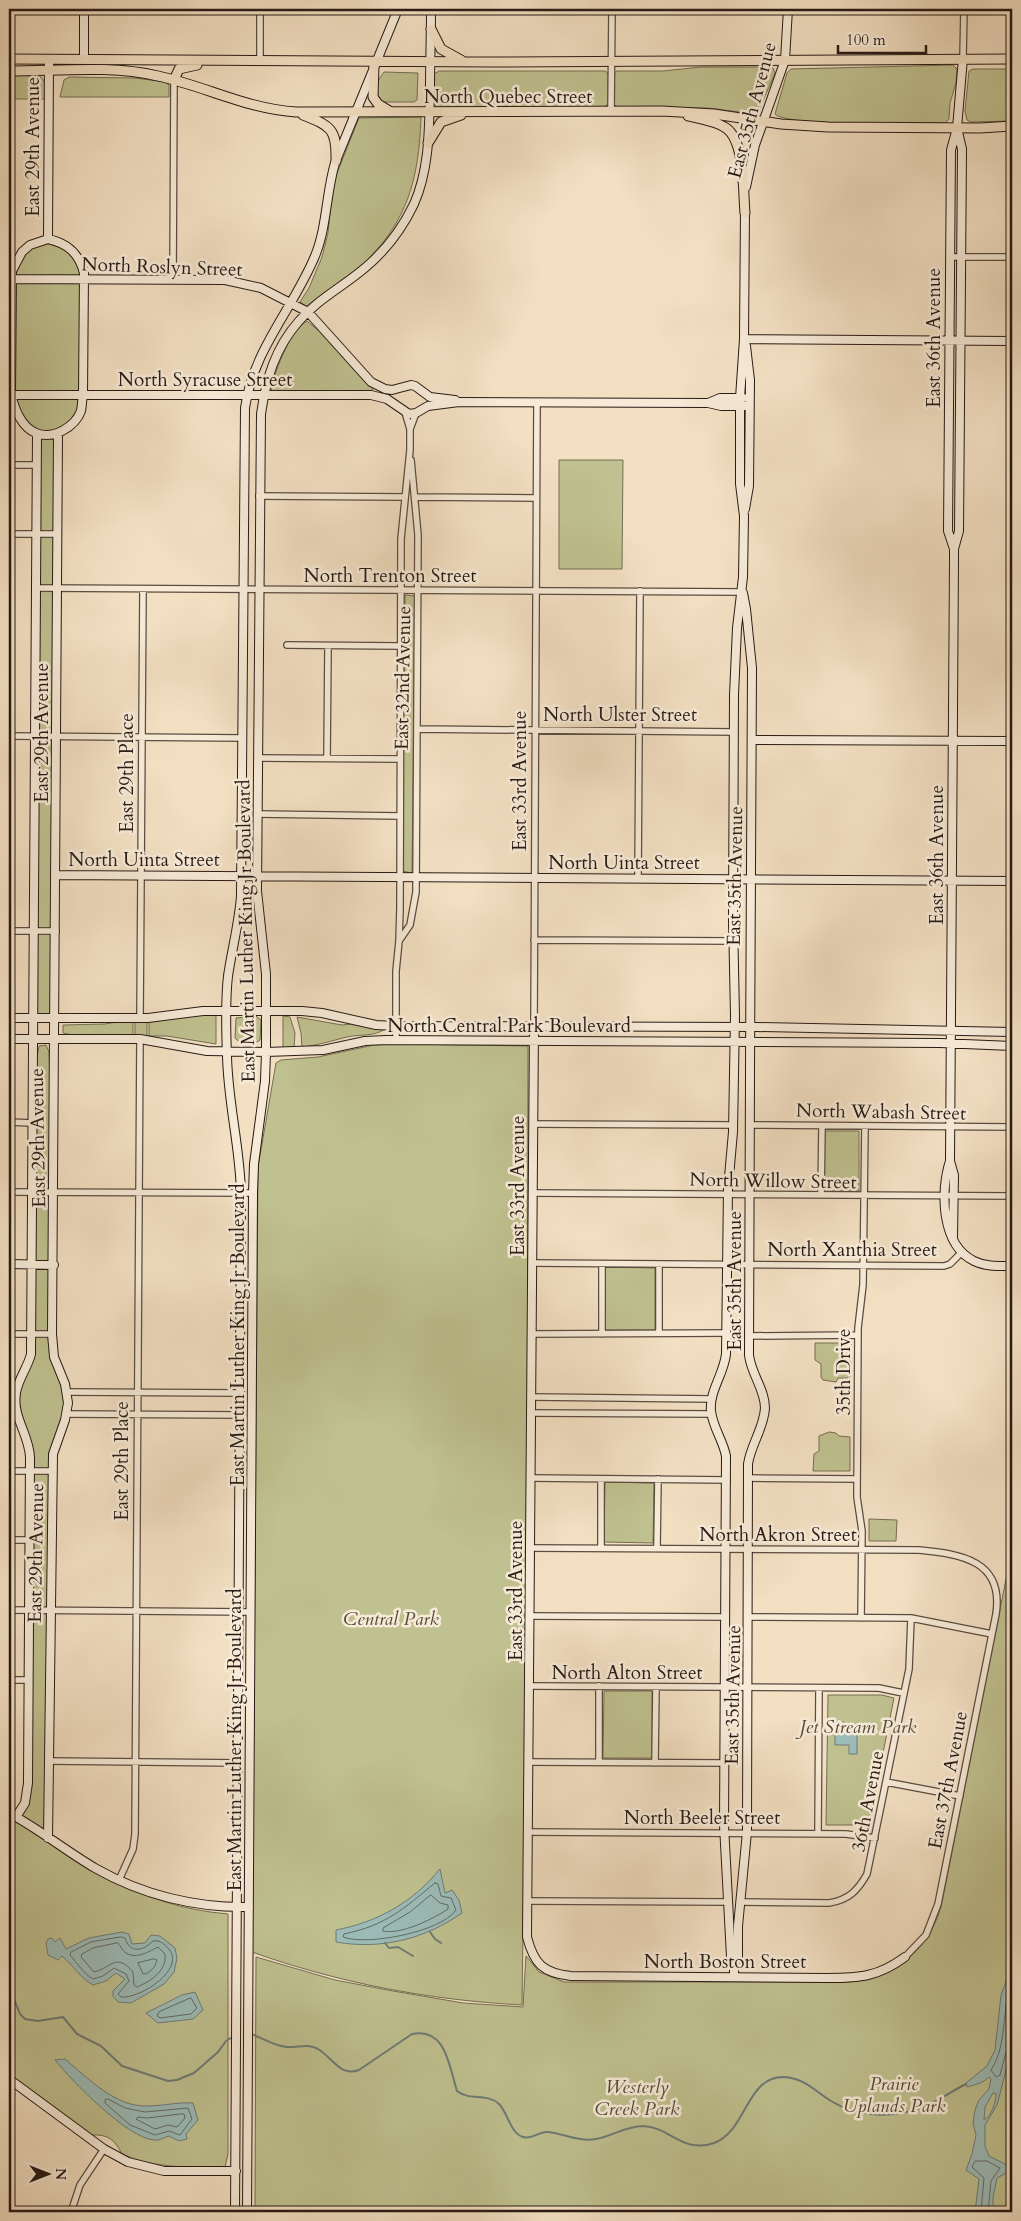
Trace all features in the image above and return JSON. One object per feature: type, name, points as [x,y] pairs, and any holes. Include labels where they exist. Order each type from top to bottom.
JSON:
[{"type":"main road","points":[[431,29],[441,49],[464,62]]},
{"type":"main road","name":"North Quebec Street","points":[[9,59],[612,62],[1010,58]]},
{"type":"main road","points":[[174,80],[177,71],[182,67],[227,60]]},
{"type":"main road","points":[[375,62],[373,97],[378,104],[392,113]]},
{"type":"main road","name":"North Quebec Street","points":[[9,71],[130,72],[174,80],[250,105],[296,112],[676,112],[828,128],[1012,128]]},
{"type":"main road","points":[[296,112],[329,126],[336,140],[336,161]]},
{"type":"main road","points":[[428,143],[441,122],[473,112]]},
{"type":"main road","points":[[676,112],[723,126],[735,137],[739,147],[745,213]]},
{"type":"street","points":[[84,9],[84,59]]},
{"type":"street","points":[[260,9],[260,61]]},
{"type":"street","name":"East Martin Luther King Jr Boulevard","points":[[236,2212],[241,1193],[239,1156],[228,1095],[226,1011],[228,978],[240,914],[244,441],[247,396],[261,354],[316,255],[330,180],[336,161],[398,9]]},
{"type":"street","name":"East Martin Luther King Jr Boulevard","points":[[247,2212],[253,1193],[254,1164],[266,1081],[266,974],[257,904],[260,425],[267,377],[279,350],[291,330],[330,293],[368,266],[396,234],[414,204],[419,190],[428,143],[431,9]]},
{"type":"street","points":[[611,112],[612,9]]},
{"type":"street","name":"East 35th Avenue","points":[[734,1976],[734,1963],[730,1957],[729,1902],[724,1832],[726,1453],[714,1424],[712,1399],[726,1361],[728,1195],[733,1125],[735,1028],[733,879],[735,656],[743,592],[744,516],[740,484],[740,402],[744,339],[745,213],[748,172],[762,121],[768,110],[785,60],[788,9]]},
{"type":"street","name":"East 36th Avenue","points":[[954,548],[948,531],[951,150],[957,128],[963,58],[964,9]]},
{"type":"street","name":"East 29th Avenue","points":[[12,1815],[27,1795],[30,1540],[29,1442],[20,1426],[12,1402],[18,1383],[32,1354],[37,466],[36,434],[25,425],[15,410],[10,395],[10,279],[22,252],[30,245],[48,239],[49,59]]},
{"type":"street","points":[[173,280],[174,80]]},
{"type":"street","name":"East 36th Avenue","points":[[957,128],[962,144],[959,531],[954,548],[952,1044],[950,1161],[946,1174],[946,1224],[962,1252]]},
{"type":"street","points":[[36,434],[58,434],[72,424],[81,412],[83,395],[84,279],[82,264],[70,248],[59,241],[48,239]]},
{"type":"street","points":[[950,257],[1012,257]]},
{"type":"street","name":"North Roslyn Street","points":[[10,279],[173,280],[243,283],[261,288],[308,312]]},
{"type":"street","points":[[308,312],[371,382],[385,389],[402,389],[410,385],[420,388],[425,401],[418,411]]},
{"type":"street","points":[[744,339],[1012,341]]},
{"type":"street","name":"East 35th Avenue","points":[[744,339],[749,368],[750,402],[749,486],[744,516]]},
{"type":"street","points":[[402,389],[397,397],[398,406],[405,412],[418,411],[433,405],[459,402],[708,403],[720,398],[750,402]]},
{"type":"street","points":[[422,392],[433,398],[459,402]]},
{"type":"street","name":"North Syracuse Street","points":[[10,395],[371,395],[386,399],[398,406]]},
{"type":"street","name":"East 33rd Avenue","points":[[537,402],[528,1937],[532,1956],[542,1966]]},
{"type":"street","name":"East 32nd Avenue","points":[[410,429],[418,411]]},
{"type":"street","name":"East 32nd Avenue","points":[[396,1040],[396,971],[399,941],[400,877],[401,539],[410,450],[410,429],[405,412]]},
{"type":"street","name":"East 29th Avenue","points":[[48,1838],[52,1471],[54,1447],[66,1414],[67,1392],[54,1357],[52,1334],[54,1265],[53,1018],[56,931],[58,434]]},
{"type":"street","name":"East 32nd Avenue","points":[[399,941],[406,933],[414,910],[416,877],[418,590],[416,497],[410,450]]},
{"type":"street","points":[[9,465],[37,466]]},
{"type":"street","points":[[259,496],[405,497]]},
{"type":"street","points":[[416,497],[536,498]]},
{"type":"street","points":[[9,534],[58,534]]},
{"type":"street","name":"North Trenton Street","points":[[37,588],[743,592]]},
{"type":"street","name":"East 29th Place","points":[[140,1018],[143,589]]},
{"type":"street","points":[[638,878],[640,591]]},
{"type":"street","name":"East 35th Avenue","points":[[734,1963],[738,1957],[740,1902],[747,1832],[749,1455],[761,1426],[764,1409],[762,1392],[750,1361],[749,1028],[752,660],[743,592]]},
{"type":"street","points":[[287,645],[400,646]]},
{"type":"street","points":[[327,758],[328,646]]},
{"type":"street","name":"North Ulster Street","points":[[417,729],[734,732]]},
{"type":"street","points":[[9,736],[242,738]]},
{"type":"street","points":[[752,740],[1012,740]]},
{"type":"street","points":[[259,758],[400,759]]},
{"type":"street","points":[[258,814],[400,816]]},
{"type":"street","name":"North Uinta Street","points":[[56,875],[1012,881]]},
{"type":"street","points":[[9,931],[56,931]]},
{"type":"street","points":[[534,940],[734,941]]},
{"type":"street","name":"North Central Park Boulevard","points":[[9,1018],[140,1018],[203,1011],[266,1011],[322,1013],[376,1025],[396,1026],[1012,1032]]},
{"type":"street","name":"North Central Park Boulevard","points":[[9,1039],[140,1039],[198,1050],[227,1052],[314,1050],[365,1041],[396,1040],[1012,1046]]},
{"type":"street","name":"East 29th Place","points":[[119,1880],[130,1858],[134,1841],[136,1762],[140,1039]]},
{"type":"street","points":[[9,1122],[32,1122]]},
{"type":"street","points":[[533,1124],[733,1125]]},
{"type":"street","name":"North Wabash Street","points":[[749,1125],[1012,1127]]},
{"type":"street","points":[[820,1196],[822,1126]]},
{"type":"street","name":"35th Drive","points":[[861,1618],[862,1549],[857,1479],[858,1336],[863,1265],[865,1126]]},
{"type":"street","name":"East 36th Avenue","points":[[950,1161],[954,1175],[953,1237]]},
{"type":"street","points":[[9,1192],[253,1193]]},
{"type":"street","name":"North Willow Street","points":[[533,1193],[864,1197],[1012,1196]]},
{"type":"street","name":"North Xanthia Street","points":[[533,1263],[944,1266],[950,1264],[962,1252],[975,1262],[1012,1266]]},
{"type":"street","points":[[9,1264],[54,1265]]},
{"type":"street","points":[[602,1264],[602,1334]]},
{"type":"street","points":[[659,1264],[659,1333]]},
{"type":"street","points":[[532,1334],[726,1333]]},
{"type":"street","points":[[9,1334],[52,1334]]},
{"type":"street","points":[[750,1336],[858,1336]]},
{"type":"street","points":[[67,1392],[241,1393]]},
{"type":"street","points":[[532,1398],[712,1399]]},
{"type":"street","points":[[532,1413],[712,1414]]},
{"type":"street","points":[[66,1414],[241,1414]]},
{"type":"street","points":[[9,1471],[52,1471]]},
{"type":"street","points":[[532,1478],[727,1480]]},
{"type":"street","points":[[601,1478],[601,1548]]},
{"type":"street","points":[[748,1478],[857,1479]]},
{"type":"street","points":[[657,1548],[658,1479]]},
{"type":"street","points":[[9,1540],[30,1540]]},
{"type":"street","name":"North Akron Street","points":[[531,1548],[936,1551],[972,1560],[989,1573],[995,1583],[998,1600]]},
{"type":"street","name":"East 37th Avenue","points":[[906,1957],[926,1935],[933,1920],[960,1796],[998,1600]]},
{"type":"street","points":[[9,1610],[251,1612]]},
{"type":"street","points":[[531,1616],[726,1617]]},
{"type":"street","points":[[749,1617],[911,1618],[992,1634]]},
{"type":"street","name":"36th Avenue","points":[[740,1902],[829,1903],[840,1901],[850,1896],[859,1887],[867,1874],[904,1693],[910,1656],[911,1618]]},
{"type":"street","points":[[9,1680],[29,1680]]},
{"type":"street","name":"North Alton Street","points":[[530,1686],[879,1688],[904,1693]]},
{"type":"street","points":[[599,1762],[600,1686]]},
{"type":"street","points":[[655,1763],[656,1687]]},
{"type":"street","points":[[818,1834],[820,1688]]},
{"type":"street","points":[[49,1761],[239,1763]]},
{"type":"street","points":[[529,1762],[724,1763]]},
{"type":"street","points":[[886,1782],[960,1796]]},
{"type":"street","points":[[12,1815],[97,1869],[142,1890],[207,1906],[249,1907]]},
{"type":"street","name":"North Beeler Street","points":[[529,1832],[747,1832],[846,1834],[875,1838]]},
{"type":"street","points":[[528,1901],[729,1902]]},
{"type":"street","name":"North Boston Street","points":[[542,1966],[560,1975],[571,1976],[854,1978],[882,1972],[906,1957]]},
{"type":"street","points":[[9,2079],[104,2149],[128,2162],[151,2169],[174,2171],[236,2171]]},
{"type":"street","points":[[71,2212],[80,2185],[104,2149]]},
{"type":"green space","points":[[953,65],[957,69],[956,83],[950,103],[949,119],[945,123],[827,123],[784,118],[775,114],[787,73],[791,69]]},
{"type":"green space","points":[[701,67],[767,67],[773,68],[775,73],[755,114],[708,108],[617,107],[614,104],[614,73],[617,71],[663,71]]},
{"type":"green space","points":[[973,69],[1012,69],[1012,121],[971,122],[967,120],[965,111],[969,71]]},
{"type":"green space","points":[[439,71],[605,71],[608,73],[608,104],[604,107],[435,108],[434,74]]},
{"type":"green space","points":[[384,72],[418,73],[417,100],[414,102],[382,102],[377,94],[377,87]]},
{"type":"green space","points":[[9,74],[41,77],[46,84],[45,99],[9,99]]},
{"type":"green space","points":[[69,77],[135,78],[165,82],[169,85],[169,97],[60,97],[64,80]]},
{"type":"green space","points":[[421,117],[414,179],[408,198],[390,232],[378,249],[362,265],[307,307],[300,302],[309,288],[322,257],[328,233],[333,183],[359,118]]},
{"type":"green space","points":[[59,241],[81,264],[81,412],[58,434],[53,1018],[34,1018],[37,434],[25,425],[11,395],[15,263],[30,245]]},
{"type":"green space","points":[[307,321],[319,331],[365,382],[373,388],[372,392],[272,392],[271,387],[284,351],[295,333]]},
{"type":"green space","points":[[559,460],[623,460],[622,569],[559,569]]},
{"type":"green space","points":[[405,595],[415,596],[412,873],[402,871]]},
{"type":"green space","points":[[216,1013],[216,1044],[167,1036],[149,1036],[149,1021],[192,1014]]},
{"type":"green space","points":[[256,1016],[261,1020],[260,1040],[257,1042],[238,1041],[235,1038],[236,1018]]},
{"type":"green space","points":[[283,1016],[290,1017],[295,1033],[294,1048],[283,1048]]},
{"type":"green space","points":[[297,1017],[342,1025],[351,1024],[385,1029],[372,1034],[347,1037],[302,1047]]},
{"type":"green space","points":[[133,1021],[133,1035],[72,1035],[63,1033],[63,1025],[105,1024]]},
{"type":"green space","points":[[135,1021],[147,1021],[147,1036],[135,1035]]},
{"type":"green space","points":[[46,1045],[49,1052],[51,1109],[52,1334],[68,1403],[56,1441],[48,1838],[16,1817],[25,1803],[30,1457],[15,1402],[28,1364],[36,1063],[39,1046]]},
{"type":"green space","name":"Central Park","points":[[374,1045],[528,1046],[527,1616],[522,2005],[453,1999],[385,1988],[318,1973],[252,1952],[258,1167],[276,1063],[281,1060],[318,1057]]},
{"type":"green space","points":[[824,1131],[859,1131],[859,1191],[824,1191]]},
{"type":"green space","points":[[605,1267],[655,1268],[655,1330],[605,1330]]},
{"type":"green space","points":[[815,1343],[851,1343],[850,1378],[838,1378],[836,1382],[823,1380],[821,1377],[821,1364],[815,1360]]},
{"type":"green space","points":[[829,1432],[836,1433],[839,1436],[850,1437],[850,1471],[813,1471],[814,1454],[819,1451],[819,1436]]},
{"type":"green space","points":[[605,1482],[654,1483],[653,1543],[604,1542]]},
{"type":"green space","points":[[869,1519],[897,1520],[896,1541],[869,1541]]},
{"type":"green space","points":[[1012,1549],[1012,2212],[255,2212],[256,1957],[335,1980],[393,1991],[463,2003],[523,2007],[526,1956],[539,1972],[564,1982],[849,1982],[881,1975],[907,1960],[927,1937],[941,1907]]},
{"type":"green space","points":[[604,1691],[652,1691],[652,1758],[603,1758]]},
{"type":"green space","name":"Jet Stream Park","points":[[828,1695],[882,1695],[894,1698],[868,1828],[852,1825],[826,1825]]},
{"type":"green space","points":[[9,1817],[87,1866],[138,1892],[165,1902],[228,1914],[228,2154],[225,2167],[160,2165],[122,2154],[117,2145],[110,2139],[92,2135],[9,2074]]},
{"type":"water","points":[[835,1722],[844,1722],[845,1733],[857,1733],[857,1754],[849,1754],[849,1745],[835,1745]]},
{"type":"water","points":[[440,1869],[445,1893],[452,1890],[459,1900],[462,1913],[433,1930],[402,1940],[369,1944],[336,1942],[336,1930],[366,1922],[394,1909],[430,1881]]},
{"type":"water","points":[[122,1932],[129,1934],[132,1944],[145,1943],[151,1935],[160,1936],[175,1948],[177,1958],[174,1972],[164,1984],[131,2003],[118,2002],[113,1996],[113,1991],[125,1979],[116,1973],[106,1981],[93,1985],[84,1979],[62,1956],[58,1960],[48,1955],[46,1943],[48,1939],[52,1938],[55,1942],[60,1938],[66,1949],[89,1938]]},
{"type":"water","points":[[1012,1940],[1012,2047],[997,2105],[985,2125],[985,2146],[989,2156],[1005,2164],[1010,2171],[997,2178],[993,2197],[993,2212],[975,2212],[979,2179],[966,2170],[976,2135],[973,2123],[975,2110],[979,2100],[989,2089],[991,2079],[989,2077],[967,2087],[966,2083],[987,2066],[995,2050],[1001,1995],[1007,1979]],"holes":[[[993,2093],[996,2094],[993,2109],[984,2120],[985,2107]]]},
{"type":"water","points":[[195,1992],[203,2010],[193,2019],[158,2023],[146,2013],[182,1995]]},
{"type":"water","points":[[65,2059],[113,2097],[135,2105],[147,2106],[193,2103],[198,2120],[186,2134],[187,2139],[179,2141],[169,2136],[156,2140],[143,2137],[130,2130],[101,2107],[55,2060]]},
{"type":"waterway","points":[[430,1932],[441,1943]]},
{"type":"waterway","points":[[385,1943],[389,1948],[398,1947],[413,1956]]},
{"type":"waterway","points":[[14,1999],[20,2014],[25,2019],[38,2021],[63,2017],[77,2034],[101,2046],[122,2066],[168,2081],[177,2080],[194,2073],[218,2052],[226,2041],[234,2036]]},
{"type":"waterway","points":[[251,2034],[282,2046],[314,2047],[337,2066],[347,2071],[359,2070],[412,2034],[423,2033],[432,2036],[444,2050],[457,2091],[467,2096],[495,2101],[502,2108],[515,2131],[526,2138],[548,2132],[590,2140],[602,2138],[637,2126],[643,2126],[653,2127],[685,2143],[694,2145],[714,2143],[725,2137],[733,2128],[753,2095],[761,2086],[770,2080],[782,2077],[803,2082],[842,2107],[853,2111],[876,2114],[912,2111],[934,2102],[966,2084]]},
{"type":"park label","name":"Prairie Uplands Park","points":[[894,2094]]},
{"type":"park label","name":"Westerly Creek Park","points":[[637,2097]]}]
